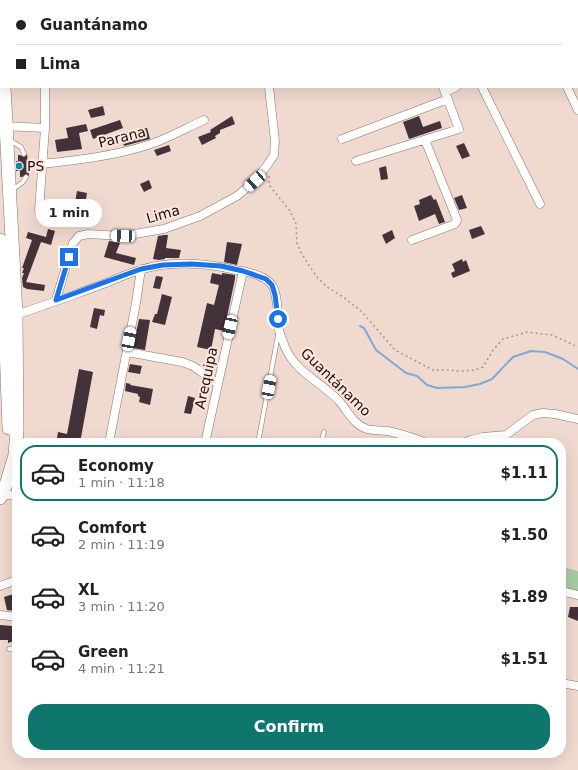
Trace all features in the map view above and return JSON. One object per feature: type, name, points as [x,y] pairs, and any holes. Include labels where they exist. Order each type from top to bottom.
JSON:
[{"type":"main road","points":[[0,479],[7,452],[9,431],[10,191],[7,139],[3,126],[4,88]]},
{"type":"main road","points":[[0,240],[1,264],[10,316],[16,438]]},
{"type":"main road","points":[[1,497],[12,465]]},
{"type":"street","points":[[38,210],[45,128],[44,88]]},
{"type":"street","name":"Lima","points":[[56,300],[73,243],[79,236],[88,234],[123,236],[164,229],[193,219],[237,196],[255,181],[274,155],[275,141],[269,88]]},
{"type":"street","points":[[342,139],[454,88]]},
{"type":"street","points":[[482,88],[540,204]]},
{"type":"street","points":[[567,88],[578,110]]},
{"type":"street","points":[[356,161],[459,129],[445,93]]},
{"type":"street","name":"Parana","points":[[42,164],[86,159],[124,152],[150,144],[204,120]]},
{"type":"street","points":[[3,126],[45,128]]},
{"type":"street","points":[[412,240],[455,224],[457,220],[425,140]]},
{"type":"street","name":"Guantánamo","points":[[10,316],[141,269],[163,265],[191,264],[221,266],[243,271],[266,279],[272,285],[275,295],[279,331],[286,349],[296,364],[306,375],[339,400],[348,415],[356,423],[367,429],[389,431],[413,438]]},
{"type":"street","points":[[110,438],[127,352],[141,269]]},
{"type":"street","name":"Arequipa","points":[[206,438],[243,271]]},
{"type":"street","points":[[127,352],[182,362],[193,366],[218,384]]},
{"type":"street","points":[[479,438],[506,435],[534,416],[543,413],[578,419]]},
{"type":"street","points":[[1,497],[12,496]]},
{"type":"street","points":[[0,586],[12,582]]},
{"type":"street","points":[[566,592],[578,595]]},
{"type":"street","points":[[0,615],[12,616]]},
{"type":"street","points":[[566,684],[578,686]]},
{"type":"lane","points":[[7,139],[21,147],[24,154]]},
{"type":"lane","points":[[10,191],[24,182],[26,177]]},
{"type":"lane","points":[[259,438],[279,331]]},
{"type":"lane","points":[[322,438],[324,432]]},
{"type":"path","points":[[268,164],[269,185],[290,211],[296,224],[297,243],[300,251],[316,276],[327,287],[361,311],[395,350],[435,371],[441,369],[460,371],[475,370],[483,367],[493,350],[503,338],[527,332],[552,335],[578,347]]},
{"type":"green space","points":[[566,568],[578,571],[578,592],[566,589]]},
{"type":"building","points":[[103,106],[105,115],[91,118],[88,110]]},
{"type":"building","points":[[232,116],[235,124],[220,130],[220,133],[215,136],[216,138],[202,145],[198,137],[211,132],[210,130]]},
{"type":"building","points":[[419,116],[423,127],[440,121],[442,128],[409,139],[403,122]]},
{"type":"building","points":[[120,120],[123,128],[93,139],[90,130]]},
{"type":"building","points":[[86,124],[88,131],[79,133],[82,149],[57,152],[55,140],[68,138],[66,128]]},
{"type":"building","points":[[147,128],[150,139],[124,146],[121,133]]},
{"type":"building","points":[[464,143],[470,156],[462,159],[456,146]]},
{"type":"building","points":[[169,145],[171,151],[157,156],[154,150]]},
{"type":"building","name":"PS","points":[[27,154],[29,176],[26,174],[20,177],[20,171],[16,171],[16,161],[18,161],[18,155],[24,157]]},
{"type":"building","points":[[386,166],[388,179],[381,180],[379,168]]},
{"type":"building","points":[[149,180],[152,188],[144,192],[140,184]]},
{"type":"building","points":[[77,191],[87,193],[85,205],[75,203]]},
{"type":"building","points":[[431,195],[434,200],[436,199],[445,222],[439,224],[435,214],[419,221],[414,206],[420,204],[419,200]]},
{"type":"building","points":[[462,195],[467,208],[459,210],[454,198]]},
{"type":"building","points":[[481,226],[485,234],[472,239],[469,230]]},
{"type":"building","points":[[48,229],[55,231],[51,245],[41,242],[26,282],[45,285],[44,291],[27,289],[23,287],[22,278],[24,273],[22,273],[24,268],[22,268],[32,240],[26,238],[28,232],[46,237]]},
{"type":"building","points":[[392,230],[395,238],[386,244],[382,235]]},
{"type":"building","points":[[168,235],[166,248],[181,250],[179,258],[165,258],[159,260],[153,259],[158,236]]},
{"type":"building","points":[[109,241],[120,243],[116,253],[136,258],[134,265],[104,257]]},
{"type":"building","points":[[227,242],[242,244],[237,265],[224,262]]},
{"type":"building","points":[[462,259],[463,262],[466,260],[470,271],[453,278],[451,273],[455,271],[452,264]]},
{"type":"building","points":[[212,273],[235,275],[235,279],[224,331],[215,329],[211,350],[197,347],[207,303],[214,305],[219,285],[210,283]]},
{"type":"building","points":[[156,276],[163,277],[160,289],[153,288]]},
{"type":"building","points":[[162,294],[172,297],[165,325],[152,322],[155,314],[157,314]]},
{"type":"building","points":[[94,308],[105,310],[104,316],[100,315],[97,329],[90,327]]},
{"type":"building","points":[[139,319],[150,320],[145,350],[133,348]]},
{"type":"building","points":[[130,364],[142,366],[140,374],[128,372]]},
{"type":"building","points":[[79,369],[93,372],[81,438],[57,438],[58,432],[67,434]]},
{"type":"building","points":[[126,383],[153,389],[150,405],[139,402],[140,397],[138,394],[125,391]]},
{"type":"building","points":[[188,396],[195,398],[191,414],[184,413]]},
{"type":"building","points":[[12,595],[12,610],[7,610],[4,597]]},
{"type":"building","points":[[570,607],[578,607],[578,621],[568,617]]},
{"type":"building","points":[[0,625],[12,626],[12,642],[8,643],[8,640],[0,640]]},
{"type":"waterway","points":[[360,326],[364,328],[376,350],[406,373],[417,376],[427,385],[437,388],[465,387],[480,384],[492,379],[513,357],[531,351],[545,352],[563,359],[578,369]]},
{"type":"place","name":"PS","points":[[19,166]]},
{"type":"route","points":[[69,257],[56,300],[141,269],[163,265],[191,264],[221,266],[243,271],[266,279],[272,285],[275,295],[278,319]]}]
